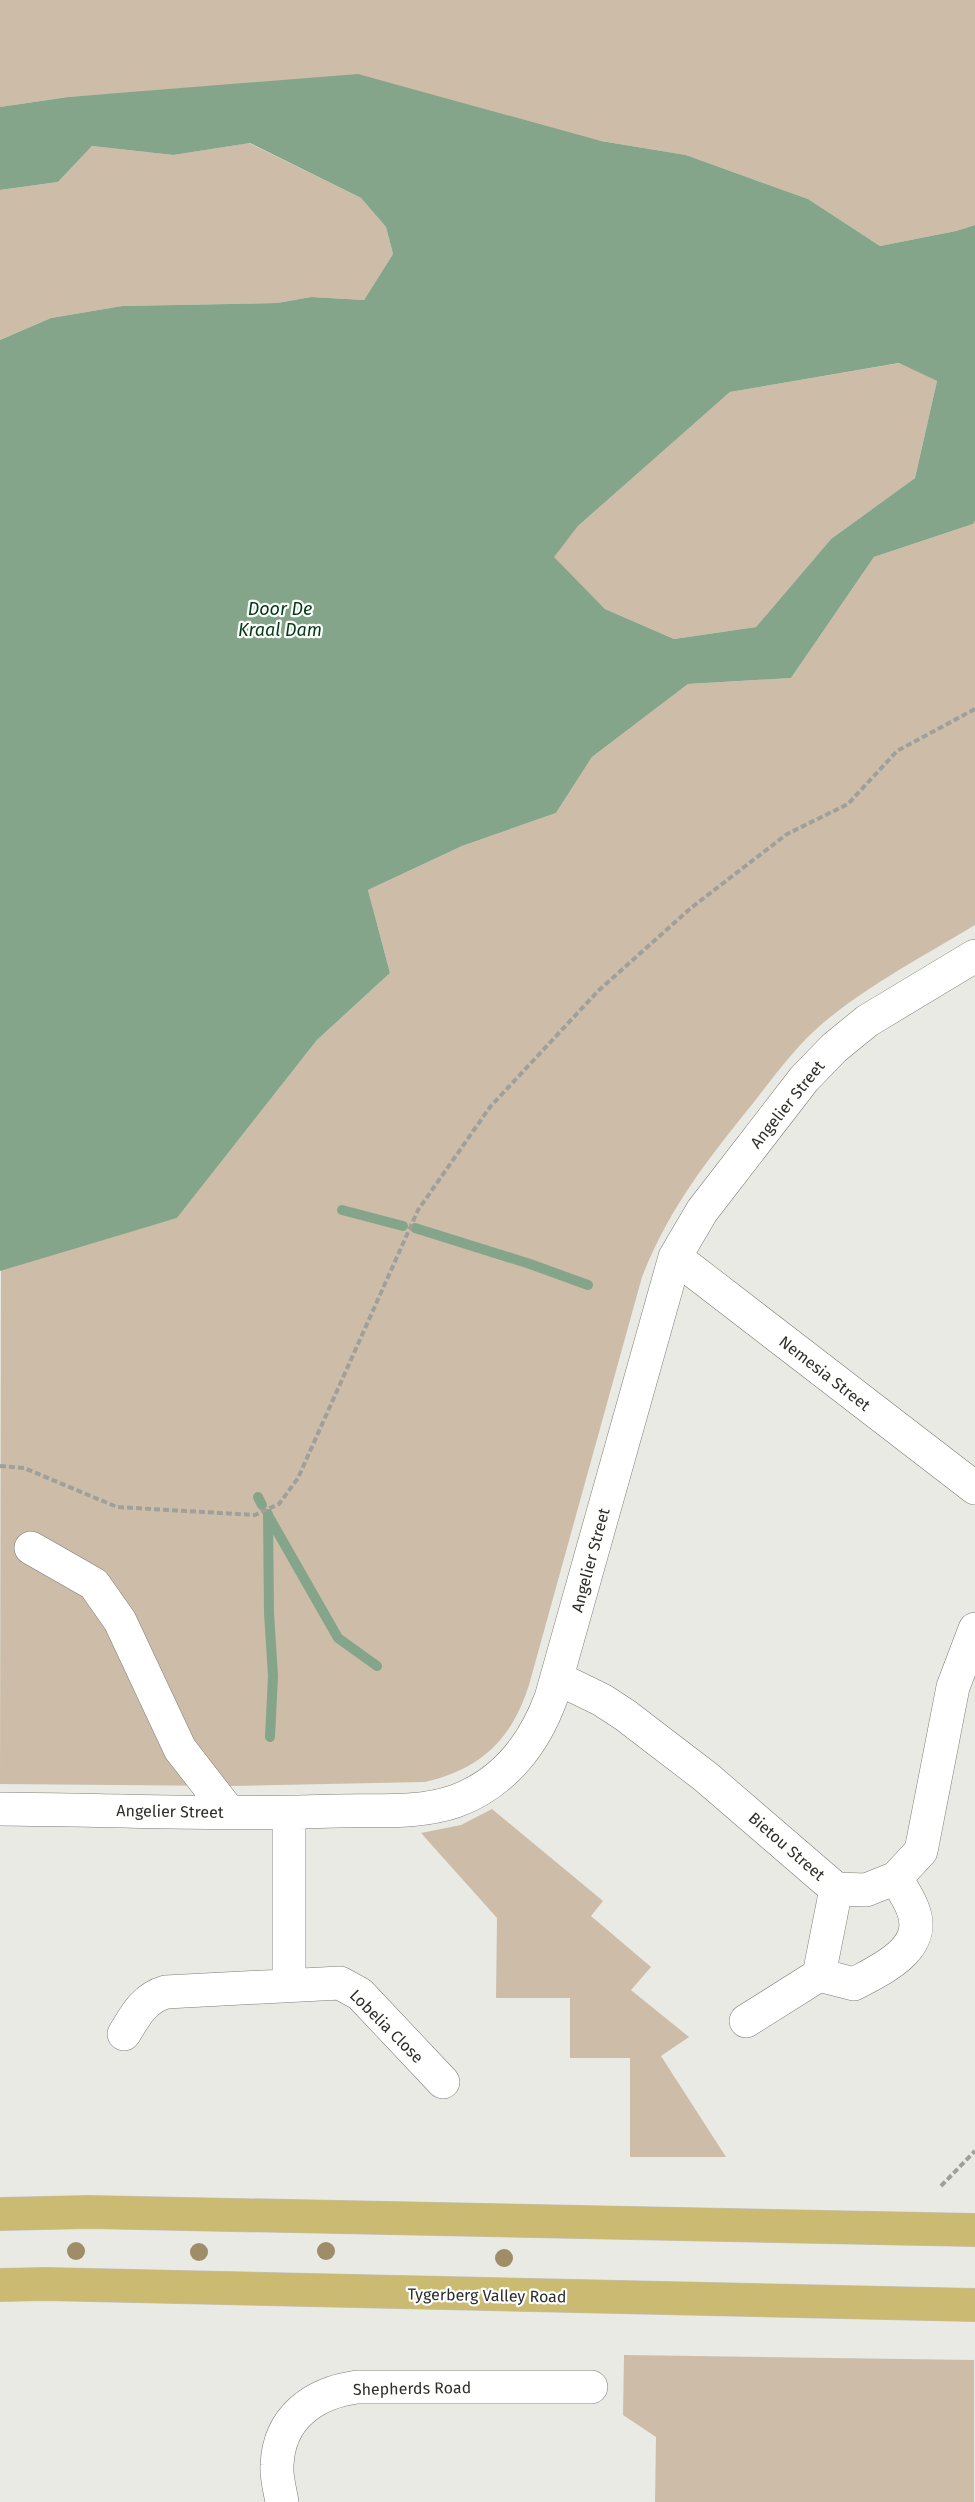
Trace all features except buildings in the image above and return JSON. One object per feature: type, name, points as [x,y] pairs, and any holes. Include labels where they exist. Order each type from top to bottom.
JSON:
[{"type":"main road","points":[[0,2214],[136,2213],[975,2230]]},
{"type":"main road","name":"Tygerberg Valley Road","points":[[0,2285],[45,2284],[975,2305]]},
{"type":"street","name":"Angelier Street","points":[[0,1809],[289,1813],[433,1807],[456,1801],[497,1778],[515,1762],[543,1721],[675,1257],[702,1211],[804,1079],[819,1063],[867,1022],[975,956]]},
{"type":"street","name":"Nemesia Street","points":[[675,1257],[975,1488]]},
{"type":"street","points":[[31,1548],[94,1584],[120,1621],[180,1749],[229,1812]]},
{"type":"street","name":"Bietou Street","points":[[557,1678],[602,1700],[625,1715],[715,1784],[836,1889],[866,1890],[896,1878],[921,1851],[952,1687],[975,1629]]},
{"type":"street","points":[[289,1813],[289,1985]]},
{"type":"street","points":[[746,2020],[819,1975],[854,1984],[894,1962],[905,1952],[913,1938],[915,1923],[913,1908],[896,1878]]},
{"type":"street","points":[[819,1975],[836,1889]]},
{"type":"street","name":"Lobelia Close","points":[[124,2034],[141,2007],[156,1995],[166,1992],[330,1982],[350,1987],[360,1994],[443,2082]]},
{"type":"street","name":"Shepherds Road","points":[[282,2502],[277,2466],[280,2445],[288,2427],[300,2410],[317,2398],[336,2390],[357,2387],[591,2387]]},
{"type":"path","points":[[0,1466],[24,1468],[117,1507],[255,1515],[279,1504],[298,1478],[417,1210],[490,1107],[598,991],[691,908],[787,834],[848,804],[897,751],[975,709]]},
{"type":"path","points":[[941,2186],[975,2151]]},
{"type":"shaded area","points":[[0,0],[975,0],[975,225],[880,246],[808,199],[686,155],[601,141],[185,89],[68,97],[0,107]]},
{"type":"shaded area","points":[[249,143],[361,198],[386,227],[393,254],[364,300],[311,297],[277,303],[122,306],[51,318],[0,340],[0,190],[58,182],[92,146],[173,155]]},
{"type":"shaded area","points":[[900,363],[937,381],[915,478],[831,539],[756,627],[674,639],[605,609],[553,557],[578,526],[730,392]]},
{"type":"shaded area","points":[[975,521],[975,925],[877,983],[840,1009],[813,1032],[786,1061],[721,1144],[677,1206],[642,1277],[529,1685],[522,1704],[503,1736],[478,1760],[462,1769],[425,1782],[230,1786],[0,1784],[1,1269],[177,1218],[317,1040],[390,973],[368,890],[462,846],[556,813],[592,757],[688,684],[791,678],[874,557],[973,524]]},
{"type":"shaded area","points":[[492,1809],[603,1901],[591,1916],[651,1967],[631,1990],[689,2037],[661,2056],[726,2157],[630,2157],[630,2058],[570,2058],[570,1998],[496,1998],[497,1918],[421,1833],[461,1825]]},
{"type":"shaded area","points":[[624,2355],[974,2360],[974,2502],[655,2502],[656,2437],[623,2415]]},
{"type":"water","name":"Door De Kraal Dam","points":[[358,74],[601,141],[686,155],[808,199],[880,246],[975,225],[975,521],[973,524],[874,557],[791,678],[688,684],[592,757],[556,813],[462,846],[368,890],[390,973],[317,1040],[177,1218],[0,1271],[0,340],[51,318],[122,306],[277,303],[311,297],[364,300],[393,254],[386,227],[361,198],[250,143],[173,155],[92,146],[58,182],[0,190],[0,107],[68,97]],"holes":[[[899,363],[937,381],[915,478],[831,539],[756,627],[674,639],[605,609],[554,557],[578,526],[730,392]]]},
{"type":"waterway","points":[[342,1210],[403,1226]]},
{"type":"waterway","points":[[415,1228],[588,1285]]},
{"type":"waterway","points":[[258,1497],[262,1505]]},
{"type":"waterway","points":[[268,1514],[269,1613],[273,1676],[270,1737]]},
{"type":"waterway","points":[[269,1517],[338,1638],[377,1666]]}]
